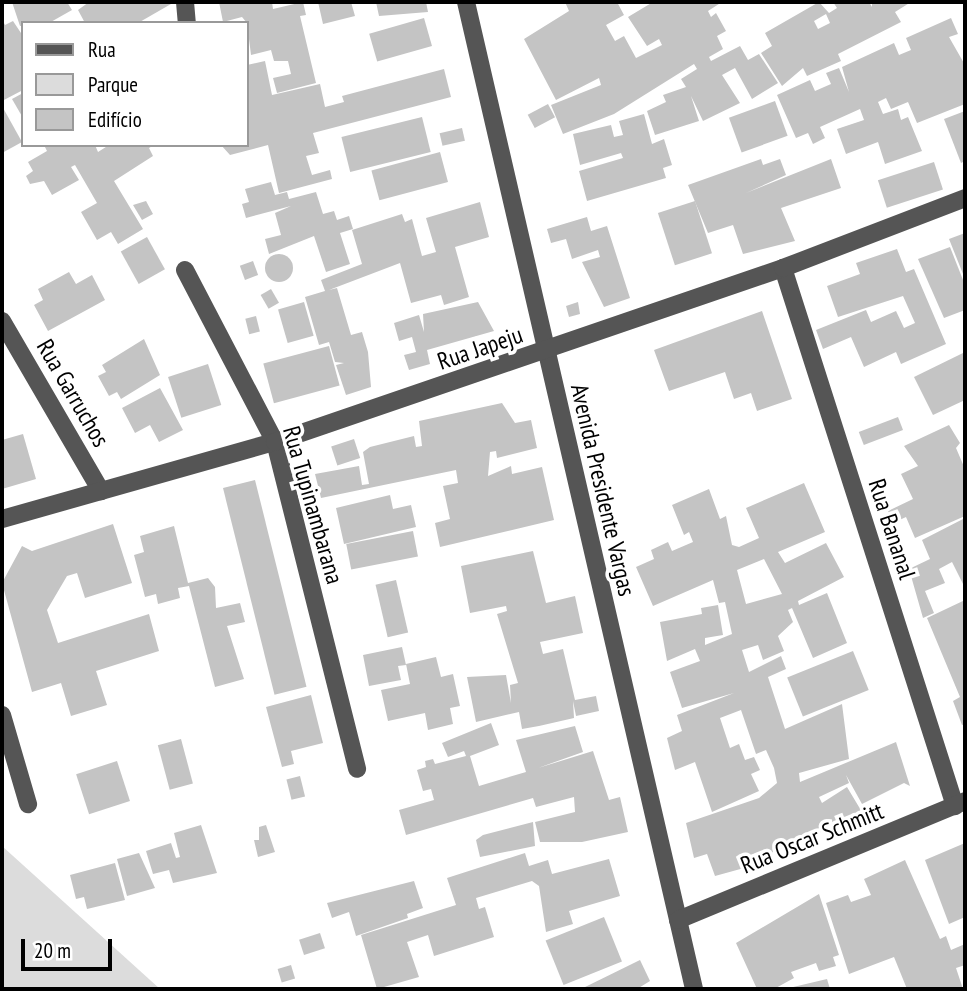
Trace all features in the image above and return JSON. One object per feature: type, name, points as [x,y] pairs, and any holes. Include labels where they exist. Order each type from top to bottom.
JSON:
[{"type":"street","points":[[185,2],[187,21]]},
{"type":"street","name":"Avenida Presidente Vargas","points":[[466,2],[694,989]]},
{"type":"street","name":"Rua Japeju","points":[[2,519],[275,442],[545,352],[783,268],[965,198]]},
{"type":"street","name":"Rua Bananal","points":[[783,268],[960,803]]},
{"type":"street","name":"Rua Tupinambarana","points":[[185,270],[275,442],[357,769]]},
{"type":"street","name":"Rua Garruchos","points":[[2,321],[101,491]]},
{"type":"street","points":[[2,715],[28,804]]},
{"type":"street","name":"Rua Oscar Schmitt","points":[[678,920],[960,803]]},
{"type":"green space","points":[[2,846],[160,989],[2,989]]},
{"type":"building","points":[[12,2],[67,2],[72,10],[53,21],[21,21],[20,26]]},
{"type":"building","points":[[89,2],[171,4],[141,21],[84,21],[78,10]]},
{"type":"building","points":[[219,2],[272,2],[273,9],[303,2],[306,15],[300,16],[316,83],[277,93],[273,78],[291,74],[288,61],[274,61],[271,50],[251,55],[248,21],[242,17],[223,21]]},
{"type":"building","points":[[318,2],[351,2],[355,16],[323,24]]},
{"type":"building","points":[[376,2],[426,2],[428,12],[379,16]]},
{"type":"building","points":[[565,2],[617,2],[624,15],[606,25],[615,41],[624,36],[636,58],[662,45],[659,39],[647,46],[628,17],[653,2],[722,2],[708,11],[711,17],[716,13],[726,31],[717,36],[723,49],[709,57],[711,61],[740,46],[748,60],[759,54],[778,83],[752,99],[735,68],[722,75],[740,103],[703,121],[691,96],[699,121],[655,135],[647,111],[666,102],[663,95],[686,87],[681,79],[697,69],[694,64],[614,114],[563,134],[551,105],[601,85],[599,78],[556,100],[524,39],[569,11]]},
{"type":"building","points":[[819,2],[829,13],[837,8],[833,2],[869,2],[872,7],[872,2],[911,2],[895,12],[901,22],[838,54],[841,61],[807,76],[803,68],[782,86],[761,53],[772,46],[765,33]],"holes":[[[826,14],[830,23],[818,29],[814,21]]]},
{"type":"building","points":[[424,18],[432,46],[377,62],[369,34]]},
{"type":"building","points":[[951,18],[958,34],[949,37],[965,65],[965,104],[917,123],[908,102],[891,109],[886,98],[878,102],[883,114],[898,109],[901,120],[908,117],[922,151],[885,164],[878,142],[846,154],[837,129],[864,120],[860,109],[820,127],[825,138],[813,144],[808,133],[796,138],[777,95],[810,80],[815,91],[831,84],[826,73],[839,68],[849,92],[842,67],[894,43],[899,55],[911,50],[906,38]]},
{"type":"building","points":[[2,19],[5,25],[13,21],[21,33],[21,91],[2,101]]},
{"type":"building","points":[[265,61],[272,95],[320,84],[325,107],[344,102],[342,96],[444,69],[451,97],[313,133],[319,153],[306,156],[312,175],[330,170],[332,179],[279,193],[268,145],[230,155],[223,147],[248,147],[248,65]]},
{"type":"building","points":[[21,94],[21,115],[12,99]]},
{"type":"building","points":[[775,101],[788,136],[742,153],[729,118]]},
{"type":"building","points":[[548,104],[555,117],[535,128],[528,115]]},
{"type":"building","points":[[2,106],[21,143],[2,153]]},
{"type":"building","points":[[965,111],[965,161],[961,163],[944,119]]},
{"type":"building","points":[[644,114],[652,144],[664,139],[672,165],[663,168],[666,178],[587,201],[579,171],[623,158],[621,153],[580,165],[573,134],[611,125],[614,137],[623,135],[619,121]]},
{"type":"building","points":[[422,117],[431,152],[350,172],[341,137]]},
{"type":"building","points":[[462,128],[465,141],[443,146],[440,133]]},
{"type":"building","points":[[45,147],[96,147],[98,152],[106,147],[151,147],[153,156],[114,181],[143,229],[118,244],[111,232],[97,240],[81,212],[97,203],[75,165],[71,167],[79,180],[52,195],[44,181],[30,184],[26,176],[33,171],[28,162],[47,151]]},
{"type":"building","points":[[440,152],[448,182],[379,200],[371,170]]},
{"type":"building","points":[[761,159],[763,165],[780,159],[786,175],[746,193],[831,159],[841,188],[781,208],[795,241],[743,254],[733,225],[708,233],[688,185]]},
{"type":"building","points":[[934,162],[943,190],[887,208],[878,180]]},
{"type":"building","points":[[271,182],[275,195],[287,192],[289,199],[316,192],[323,214],[334,211],[337,220],[349,216],[353,229],[340,233],[350,264],[326,272],[314,236],[269,254],[265,239],[281,235],[275,213],[291,206],[246,218],[242,204],[249,202],[245,189]]},
{"type":"building","points":[[146,201],[153,214],[142,220],[133,205]]},
{"type":"building","points":[[695,201],[712,253],[675,265],[658,213]]},
{"type":"building","points":[[480,202],[489,237],[455,247],[469,297],[444,305],[441,295],[411,303],[400,263],[329,290],[337,288],[351,335],[362,332],[368,352],[371,387],[346,395],[336,365],[344,363],[335,362],[329,342],[319,345],[305,297],[325,291],[321,280],[362,264],[352,230],[402,214],[405,222],[412,219],[422,256],[436,252],[426,218]]},
{"type":"building","points":[[587,217],[591,231],[607,226],[630,298],[604,307],[582,262],[600,257],[598,250],[572,259],[566,239],[551,243],[547,229]]},
{"type":"building","points":[[965,233],[965,279],[949,239]]},
{"type":"building","points":[[147,237],[165,269],[139,284],[121,252]]},
{"type":"building","points":[[950,247],[965,285],[965,310],[944,318],[918,259]]},
{"type":"building","points":[[897,249],[906,272],[914,269],[946,344],[901,364],[896,352],[864,367],[851,337],[823,349],[816,330],[866,310],[871,322],[896,311],[904,328],[915,323],[903,296],[838,317],[827,286],[860,274],[856,263]]},
{"type":"building","points":[[279,254],[289,258],[293,268],[289,278],[279,282],[269,278],[265,268],[269,258]]},
{"type":"building","points":[[253,261],[258,275],[245,280],[240,266]]},
{"type":"building","points":[[69,272],[76,284],[92,275],[105,300],[48,331],[34,305],[43,300],[38,289]]},
{"type":"building","points":[[271,289],[279,303],[269,309],[261,295]]},
{"type":"building","points":[[304,302],[314,336],[288,343],[278,309]]},
{"type":"building","points":[[478,302],[494,331],[427,350],[430,364],[409,370],[404,355],[416,352],[412,337],[399,341],[394,323],[419,315],[424,332],[423,314]]},
{"type":"building","points":[[578,302],[580,314],[569,317],[566,306]]},
{"type":"building","points":[[762,311],[792,399],[757,411],[751,393],[734,399],[725,372],[669,391],[654,350]]},
{"type":"building","points":[[256,316],[260,332],[249,334],[245,319]]},
{"type":"building","points":[[144,339],[160,375],[121,399],[117,392],[109,396],[98,376],[106,372],[102,365]]},
{"type":"building","points":[[329,346],[340,386],[274,403],[263,364]]},
{"type":"building","points":[[963,353],[965,400],[933,415],[914,377]]},
{"type":"building","points":[[208,364],[221,405],[181,418],[168,377]]},
{"type":"building","points":[[160,388],[183,430],[159,442],[150,425],[135,433],[122,408]]},
{"type":"building","points":[[502,403],[515,423],[531,420],[537,448],[497,458],[496,451],[490,452],[488,476],[511,466],[512,474],[542,467],[554,520],[440,547],[435,523],[450,519],[443,486],[458,483],[456,470],[321,498],[315,474],[359,466],[362,485],[369,484],[363,452],[370,447],[414,436],[416,447],[422,446],[419,421]]},
{"type":"building","points":[[898,417],[903,430],[864,445],[859,432]]},
{"type":"building","points":[[949,425],[960,443],[956,448],[965,469],[965,516],[915,538],[906,517],[893,523],[888,511],[913,499],[901,474],[918,466],[904,446]]},
{"type":"building","points":[[23,434],[36,479],[2,489],[2,440]]},
{"type":"building","points":[[354,439],[360,458],[337,465],[331,446]]},
{"type":"building","points":[[255,480],[307,687],[275,695],[223,488]]},
{"type":"building","points":[[804,483],[825,532],[778,552],[785,563],[826,543],[844,577],[798,601],[799,605],[827,593],[847,643],[813,658],[792,608],[788,610],[793,622],[778,636],[784,651],[763,660],[758,645],[742,650],[749,672],[781,656],[786,669],[768,677],[785,729],[842,704],[849,759],[799,773],[800,782],[896,742],[910,786],[904,783],[862,804],[846,775],[849,783],[819,797],[822,803],[847,787],[865,817],[860,825],[844,833],[840,824],[764,856],[766,862],[715,876],[707,854],[694,858],[686,823],[759,798],[777,783],[774,768],[766,750],[756,754],[741,710],[720,718],[730,748],[739,744],[745,760],[754,757],[760,770],[751,774],[759,791],[712,812],[695,762],[675,770],[667,738],[682,731],[677,715],[734,693],[682,708],[670,672],[700,661],[695,649],[667,661],[660,622],[702,614],[701,608],[718,605],[723,635],[705,638],[705,645],[732,634],[725,602],[719,603],[713,580],[653,606],[636,567],[654,559],[651,550],[668,542],[672,551],[693,542],[689,532],[684,535],[672,505],[709,489],[720,519],[726,516],[732,545],[739,547],[759,538],[746,508]],"holes":[[[764,559],[782,594],[746,604],[737,570]]]},
{"type":"building","points":[[390,495],[393,509],[411,505],[416,527],[344,544],[336,508]]},
{"type":"building","points":[[965,518],[965,588],[952,562],[939,569],[945,583],[925,591],[934,613],[923,618],[909,569],[930,559],[922,540]]},
{"type":"building","points":[[113,524],[132,583],[85,598],[77,573],[67,576],[47,610],[58,643],[149,614],[159,651],[96,671],[107,705],[71,716],[61,683],[32,692],[2,583],[22,546],[32,551]]},
{"type":"building","points":[[174,526],[188,583],[208,578],[215,587],[216,608],[240,603],[245,622],[227,626],[244,679],[215,687],[189,586],[178,588],[180,598],[158,604],[156,594],[145,597],[134,555],[144,552],[140,536]]},
{"type":"building","points":[[413,531],[418,557],[351,569],[346,544]]},
{"type":"building","points":[[533,551],[546,603],[575,596],[583,633],[540,642],[543,654],[563,649],[575,700],[596,696],[599,711],[576,716],[573,701],[574,718],[539,726],[522,729],[519,712],[476,722],[467,677],[506,675],[511,703],[510,685],[518,683],[497,614],[507,611],[506,606],[470,613],[461,566]]},
{"type":"building","points":[[396,580],[408,633],[388,637],[376,585]]},
{"type":"building","points":[[965,600],[965,724],[962,725],[953,701],[960,697],[927,618]]},
{"type":"building","points":[[402,647],[406,665],[398,666],[401,680],[369,686],[363,655]]},
{"type":"building","points":[[853,651],[869,690],[803,717],[787,678]]},
{"type":"building","points":[[436,657],[441,677],[453,674],[460,706],[450,708],[453,724],[428,730],[425,713],[388,721],[381,690],[410,684],[406,664]]},
{"type":"building","points":[[311,695],[323,743],[291,751],[294,764],[282,767],[266,707]]},
{"type":"building","points":[[491,723],[499,745],[470,756],[479,786],[526,772],[516,740],[575,726],[583,752],[538,768],[593,751],[609,800],[620,797],[628,832],[582,842],[540,842],[535,822],[575,812],[574,797],[536,807],[533,798],[406,835],[399,810],[434,800],[431,789],[423,791],[417,770],[426,767],[425,761],[433,759],[435,764],[466,756],[464,751],[448,757],[442,743]]},
{"type":"building","points":[[181,739],[193,783],[170,790],[158,745]]},
{"type":"building","points":[[117,761],[130,801],[89,814],[76,774]]},
{"type":"building","points":[[300,776],[305,796],[291,800],[286,779]]},
{"type":"building","points":[[533,822],[535,846],[480,857],[476,840],[483,835]]},
{"type":"building","points":[[201,825],[217,873],[173,883],[169,870],[153,874],[146,851],[171,843],[176,858],[180,857],[174,833]]},
{"type":"building","points":[[266,825],[275,852],[258,857],[254,840],[259,840],[259,827]]},
{"type":"building","points":[[965,843],[965,917],[949,924],[925,860]]},
{"type":"building","points":[[139,853],[155,888],[127,896],[117,859]]},
{"type":"building","points":[[525,853],[529,866],[548,860],[552,874],[609,859],[620,896],[569,911],[573,924],[546,932],[539,886],[532,881],[476,898],[479,909],[485,907],[494,937],[434,956],[428,935],[407,942],[419,977],[377,989],[361,935],[456,905],[447,878]]},
{"type":"building","points":[[905,860],[940,939],[946,936],[951,950],[965,944],[965,965],[956,968],[963,989],[907,989],[894,957],[849,974],[826,903],[848,895],[851,902],[871,895],[864,879]]},
{"type":"building","points":[[115,863],[125,900],[87,909],[84,897],[76,899],[70,875]]},
{"type":"building","points":[[414,881],[423,908],[407,914],[408,918],[356,936],[349,912],[332,918],[327,903]]},
{"type":"building","points":[[819,894],[839,955],[833,957],[836,966],[819,971],[816,963],[791,972],[794,978],[774,989],[757,989],[736,943]]},
{"type":"building","points":[[604,917],[622,962],[564,985],[546,941]]},
{"type":"building","points":[[320,933],[325,948],[304,955],[299,940]]},
{"type":"building","points":[[640,960],[650,981],[637,989],[581,989]]},
{"type":"building","points":[[291,965],[295,978],[282,982],[278,969]]},
{"type":"building","points":[[827,979],[830,989],[789,989],[789,988]]}]
